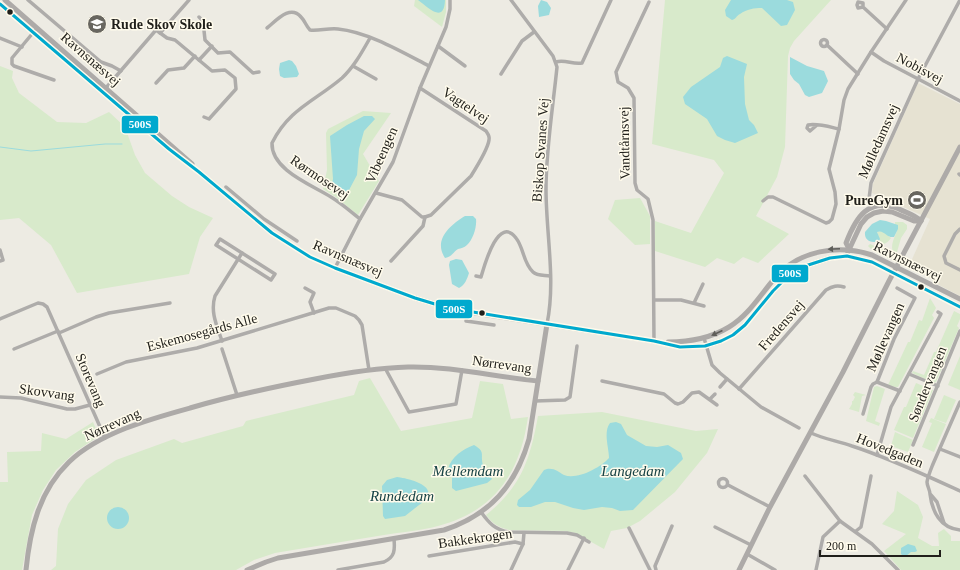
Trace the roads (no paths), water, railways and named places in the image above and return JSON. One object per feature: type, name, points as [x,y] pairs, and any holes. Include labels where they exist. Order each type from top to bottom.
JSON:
[{"type":"main road","name":"Ravnsnæsvej","points":[[5,0],[190,161],[199,172]]},
{"type":"main road","name":"Ravnsnæsvej","points":[[0,4],[102,93],[278,238],[310,257],[335,268],[415,298],[448,308],[468,312],[661,342],[680,342],[704,338],[730,327],[748,312],[776,277],[790,264],[803,257],[827,250],[849,249],[872,255],[960,299]]},
{"type":"main road","points":[[739,570],[770,507],[811,433],[960,147]]},
{"type":"main road","points":[[849,249],[846,244],[856,220],[863,212],[871,207],[882,205],[892,207],[916,216],[921,221]]},
{"type":"main road","points":[[847,256],[861,224],[867,217],[874,213],[883,211],[892,212],[914,221],[921,221]]},
{"type":"main road","name":"Ravnsnæsvej","points":[[661,342],[680,348],[705,346],[720,341],[745,325],[791,273],[815,261],[847,256],[872,262],[960,307]]},
{"type":"main road","points":[[247,570],[278,558],[444,530],[468,520],[481,512],[503,493],[518,470],[524,457],[529,439],[547,324]]},
{"type":"main road","name":"Nørrevang","points":[[26,570],[27,557],[40,502],[55,477],[83,450],[130,427],[168,414],[237,395],[302,381],[385,368],[431,367],[538,381]]},
{"type":"street","name":"Ravnsnæsvej","points":[[28,0],[101,62],[120,71]]},
{"type":"street","points":[[160,33],[189,0]]},
{"type":"street","name":"Vibeengen","points":[[335,268],[360,219],[393,162],[448,18],[450,0]]},
{"type":"street","points":[[511,0],[556,62],[561,61],[577,64],[582,63],[611,0]]},
{"type":"street","points":[[763,201],[772,197],[826,223],[832,219],[836,199],[829,169],[839,129],[844,100],[848,89],[906,0]]},
{"type":"street","name":"Mølledamsvej","points":[[874,213],[871,207],[869,191],[871,183],[918,79],[960,0]]},
{"type":"street","name":"Vandtårnsvej","points":[[649,2],[616,72],[618,82],[628,88],[634,98],[635,183],[637,190],[648,199],[653,220],[654,341]]},
{"type":"street","points":[[863,7],[887,29]]},
{"type":"street","points":[[267,28],[284,14],[293,12],[303,18],[310,30],[337,29],[352,31],[429,66]]},
{"type":"street","points":[[199,17],[203,21],[205,40],[218,53],[230,52],[253,73],[259,72]]},
{"type":"street","points":[[37,28],[12,58],[12,64],[54,80]]},
{"type":"street","points":[[102,93],[156,30],[167,38],[175,40],[212,70],[225,70],[235,78],[236,89],[209,119],[204,117]]},
{"type":"street","points":[[501,74],[522,41],[534,32]]},
{"type":"street","points":[[0,38],[22,46]]},
{"type":"street","name":"Rørmosevej","points":[[360,219],[331,197],[297,178],[274,156],[272,148],[275,138],[298,110],[342,78],[353,66],[370,38]]},
{"type":"street","points":[[827,45],[858,74]]},
{"type":"street","points":[[199,60],[212,46]]},
{"type":"street","points":[[438,46],[465,66]]},
{"type":"street","name":"Nobisvej","points":[[871,52],[884,61],[960,101]]},
{"type":"street","points":[[155,77],[158,81],[168,70],[186,67],[195,56]]},
{"type":"street","name":"Biskop Svanes Vej","points":[[547,324],[551,296],[546,173],[557,67],[556,62]]},
{"type":"street","points":[[353,66],[376,79]]},
{"type":"street","name":"Vagtelvej","points":[[390,261],[424,226],[425,217],[431,215],[471,176],[489,141],[486,131],[420,88]]},
{"type":"street","points":[[817,125],[839,129]]},
{"type":"street","name":"Ravnsnæsvej","points":[[226,187],[264,219],[298,241]]},
{"type":"street","points":[[376,193],[402,200],[419,215],[425,217]]},
{"type":"street","points":[[232,200],[236,195]]},
{"type":"street","points":[[960,229],[954,234],[944,256],[946,263],[960,270]]},
{"type":"street","points":[[476,276],[481,278],[489,253],[498,237],[501,234],[509,233],[517,239],[530,269],[537,274],[550,276]]},
{"type":"street","points":[[220,239],[275,274],[271,280],[238,259],[216,245],[220,239]]},
{"type":"street","points":[[0,250],[3,260],[0,261]]},
{"type":"street","points":[[222,341],[213,314],[213,302],[215,296],[242,253]]},
{"type":"street","points":[[694,303],[703,284]]},
{"type":"street","name":"Fredensvej","points":[[739,389],[826,290],[838,285],[844,288]]},
{"type":"street","points":[[305,288],[314,293],[310,302],[314,313]]},
{"type":"street","name":"Møllevangen","points":[[897,288],[915,298],[894,339],[877,382],[900,391]]},
{"type":"street","points":[[654,300],[681,300],[704,306]]},
{"type":"street","name":"Storevang","points":[[0,319],[38,303],[47,307],[105,438]]},
{"type":"street","points":[[14,349],[96,317],[170,303]]},
{"type":"street","name":"Eskemosegårds Alle","points":[[97,374],[126,362],[197,348],[329,308],[336,308],[355,316],[359,320],[362,325],[369,370]]},
{"type":"street","points":[[468,312],[466,321],[494,325]]},
{"type":"street","points":[[877,455],[887,418],[941,314],[938,312]]},
{"type":"street","name":"Søndervangen","points":[[913,445],[960,331]]},
{"type":"street","points":[[704,338],[705,346],[712,364],[727,379],[761,407],[800,428]]},
{"type":"street","points":[[535,401],[565,400],[570,397],[577,346]]},
{"type":"street","points":[[222,349],[237,395]]},
{"type":"street","name":"Nørrevang","points":[[385,368],[409,412],[456,404],[462,370]]},
{"type":"street","points":[[909,374],[938,386]]},
{"type":"street","points":[[720,387],[727,379]]},
{"type":"street","points":[[602,381],[664,394],[678,404],[683,402],[689,395],[696,392],[703,393],[718,405]]},
{"type":"street","points":[[863,414],[871,387],[877,382]]},
{"type":"street","points":[[710,399],[715,394]]},
{"type":"street","name":"Skovvang","points":[[0,397],[21,398],[67,409],[76,409],[90,405]]},
{"type":"street","points":[[960,402],[927,482],[944,523],[949,527],[960,530]]},
{"type":"street","name":"Hovedgaden","points":[[811,433],[851,445],[877,455],[960,491]]},
{"type":"street","points":[[940,449],[960,457]]},
{"type":"street","points":[[805,476],[840,520],[872,544],[898,570]]},
{"type":"street","points":[[856,531],[861,527],[871,476]]},
{"type":"street","points":[[728,486],[770,507]]},
{"type":"street","points":[[481,512],[490,524],[496,528],[509,532],[567,533],[577,535],[589,542]]},
{"type":"street","points":[[816,570],[824,537],[840,520]]},
{"type":"street","points":[[656,570],[655,566],[672,526]]},
{"type":"street","points":[[715,527],[751,545]]},
{"type":"street","points":[[630,528],[650,570]]},
{"type":"street","points":[[511,570],[523,544],[524,533]]},
{"type":"street","points":[[568,570],[584,538]]},
{"type":"street","points":[[338,570],[390,560],[395,551],[394,539]]},
{"type":"street","name":"Bakkekrogen","points":[[429,556],[514,542],[523,544]]},
{"type":"street","points":[[747,554],[776,570]]},
{"type":"water","points":[[418,0],[445,0],[444,7],[439,13],[431,10]]},
{"type":"water","points":[[541,0],[547,2],[551,8],[549,15],[539,17],[538,6]]},
{"type":"water","points":[[731,0],[787,0],[793,2],[795,10],[787,25],[781,26],[762,8],[745,11],[732,20],[726,16],[725,10]]},
{"type":"water","points":[[727,56],[747,64],[744,77],[745,104],[749,120],[754,125],[758,133],[735,143],[717,136],[707,119],[685,104],[683,97],[691,87],[720,67],[723,58]]},
{"type":"water","points":[[790,57],[807,66],[824,71],[828,81],[822,93],[809,97],[805,95],[799,84],[790,74]]},
{"type":"water","points":[[289,60],[296,66],[299,74],[297,77],[284,78],[280,76],[280,63]]},
{"type":"water","points":[[364,116],[372,116],[375,119],[364,131],[359,149],[357,175],[349,190],[344,195],[331,188],[333,179],[330,136]]},
{"type":"water","points":[[465,216],[473,216],[476,219],[473,237],[466,246],[458,249],[445,258],[441,245],[442,239],[449,228]]},
{"type":"water","points":[[880,220],[898,225],[898,229],[894,237],[879,231],[877,232],[880,239],[879,241],[871,242],[867,239],[865,232],[872,224]]},
{"type":"water","points":[[456,259],[462,260],[469,273],[467,280],[459,288],[452,284],[449,265],[450,261]]},
{"type":"water","name":"Langedam","points":[[616,422],[621,424],[627,435],[646,446],[657,447],[668,445],[681,453],[683,459],[633,510],[620,511],[602,507],[584,510],[555,502],[545,502],[531,507],[519,507],[517,505],[518,500],[530,490],[544,470],[552,469],[564,475],[575,476],[588,472],[605,462],[609,458],[607,435],[608,427],[610,423]]},
{"type":"water","name":"Mellemdam","points":[[474,445],[480,450],[483,465],[492,479],[487,483],[456,491],[452,488],[452,475],[448,469],[458,454]]},
{"type":"water","name":"Rundedam","points":[[397,477],[405,478],[423,485],[428,491],[428,498],[405,516],[385,519],[383,516],[382,486],[387,480]]},
{"type":"water","points":[[118,507],[126,510],[129,518],[126,526],[118,529],[110,526],[107,518],[110,510]]},
{"type":"water","points":[[908,544],[915,546],[917,551],[903,556],[901,554],[901,548]]},
{"type":"waterway","points":[[0,147],[31,151],[105,144],[122,144]]},
{"type":"place","name":"Rude Skov Skole","points":[[97,24]]},
{"type":"place","name":"PureGym","points":[[917,200]]}]
